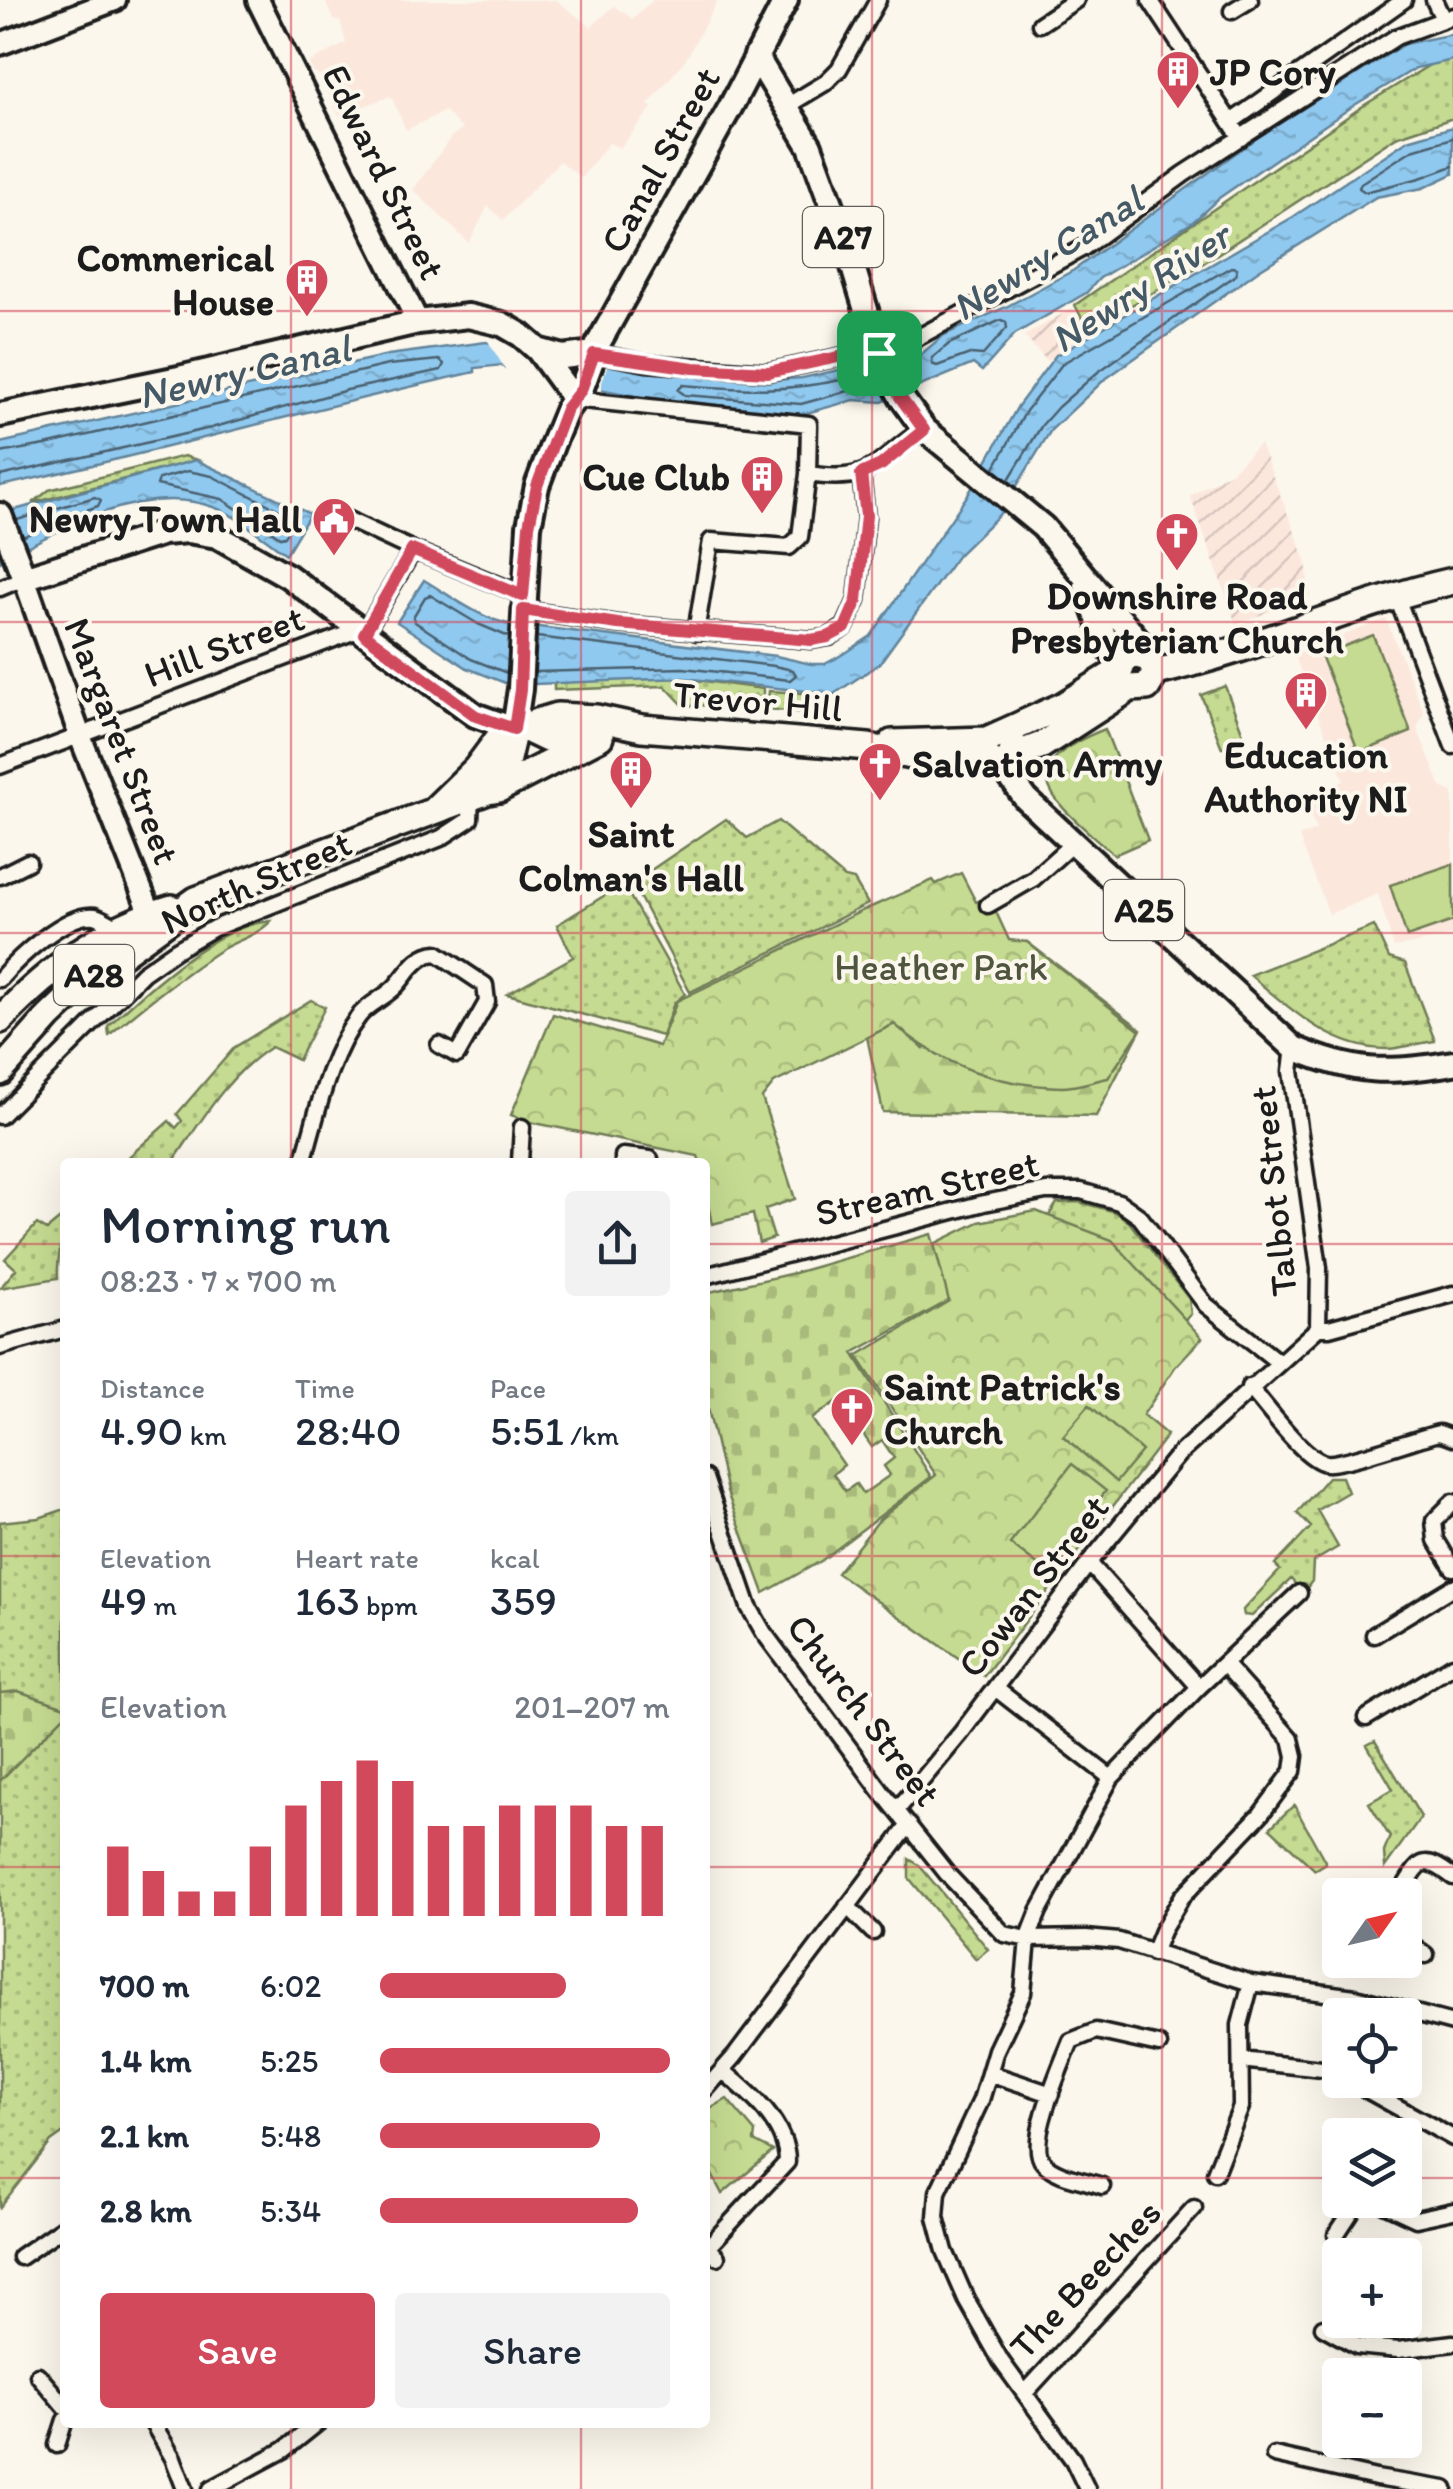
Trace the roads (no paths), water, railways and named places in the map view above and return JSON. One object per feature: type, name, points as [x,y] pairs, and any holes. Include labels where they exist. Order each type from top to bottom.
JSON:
[{"type":"highway","name":"A28","points":[[999,750],[1062,706],[1134,670],[1214,658],[1396,596],[1453,581]]},
{"type":"highway","name":"Trevor Hill","points":[[518,728],[557,716],[596,718],[642,728],[868,747],[931,760],[999,750]]},
{"type":"highway","name":"A28","points":[[473,791],[499,738],[518,728]]},
{"type":"highway","name":"Trevor Hill","points":[[518,728],[547,739],[600,737],[642,728]]},
{"type":"highway","name":"A28","points":[[2,1066],[48,1017],[154,921],[196,900],[473,791],[498,789],[600,737]]},
{"type":"highway","name":"A28","points":[[0,1020],[53,970],[118,927],[154,921]]},
{"type":"main road","name":"Canal Street","points":[[518,728],[529,526],[537,486],[589,356],[786,0]]},
{"type":"main road","name":"A27","points":[[756,56],[810,146],[883,363],[900,397],[924,430],[1043,527],[1080,569],[1108,647],[1134,670]]},
{"type":"main road","points":[[0,415],[418,322],[482,317],[563,357],[589,356]]},
{"type":"main road","points":[[529,342],[572,392]]},
{"type":"main road","points":[[0,515],[20,568],[163,533],[188,531],[217,536],[243,548],[365,628],[476,716],[518,728]]},
{"type":"main road","name":"A25","points":[[999,750],[1011,778],[1026,799],[1294,1048],[1333,1065],[1370,1071],[1453,1064]]},
{"type":"street","points":[[0,44],[116,0]]},
{"type":"street","name":"Edward Street","points":[[258,0],[418,322]]},
{"type":"street","points":[[786,106],[825,83],[839,69],[878,0]]},
{"type":"street","points":[[1040,24],[1076,0]]},
{"type":"street","points":[[1150,0],[1241,138]]},
{"type":"street","points":[[1232,11],[1250,0]]},
{"type":"street","points":[[1230,122],[1404,0]]},
{"type":"street","points":[[589,356],[768,372],[862,352],[883,363],[900,347],[1083,248],[1136,206],[1396,37],[1448,17],[1434,0]]},
{"type":"street","points":[[572,392],[809,424],[800,537],[789,547],[711,540],[696,632]]},
{"type":"street","points":[[808,474],[861,474],[881,465],[924,430]]},
{"type":"street","points":[[336,514],[523,609],[696,632],[811,640],[845,628],[857,600],[866,516],[861,474]]},
{"type":"street","points":[[365,628],[412,550]]},
{"type":"street","points":[[0,588],[20,568]]},
{"type":"street","name":"Margaret Street","points":[[20,568],[80,736],[154,921]]},
{"type":"street","points":[[1396,596],[1453,746]]},
{"type":"street","name":"Hill Street","points":[[0,766],[365,628]]},
{"type":"street","name":"North Street","points":[[0,1116],[143,973],[176,950],[214,928],[419,847],[470,818],[473,791]]},
{"type":"street","points":[[988,905],[1033,878],[1072,844]]},
{"type":"street","points":[[0,876],[28,862]]},
{"type":"street","points":[[0,979],[18,958],[72,921],[93,916],[118,927]]},
{"type":"street","points":[[303,1158],[344,1038],[362,1012],[393,990],[428,953],[437,952],[485,984],[487,1002],[458,1056],[439,1045]]},
{"type":"street","name":"Talbot Street","points":[[1294,1048],[1292,1072],[1320,1268],[1318,1328]]},
{"type":"street","points":[[520,1158],[522,1127]]},
{"type":"street","name":"Stream Street","points":[[710,1275],[984,1202],[1046,1191],[1081,1191],[1119,1202],[1140,1217],[1206,1305],[1278,1362]]},
{"type":"street","points":[[1318,1328],[1453,1294]]},
{"type":"street","name":"Cowan Street","points":[[897,1810],[1088,1563],[1178,1455],[1318,1328]]},
{"type":"street","points":[[0,1347],[60,1331]]},
{"type":"street","points":[[1249,1387],[1309,1454],[1326,1463],[1344,1462],[1439,1433],[1453,1438]]},
{"type":"street","points":[[1453,1502],[1434,1520],[1436,1540],[1453,1568]]},
{"type":"street","name":"Church Street","points":[[710,1516],[749,1607],[829,1725],[988,1919],[1004,1934],[1028,1939]]},
{"type":"street","points":[[1088,1563],[1199,1687]]},
{"type":"street","points":[[1374,1635],[1453,1587]]},
{"type":"street","points":[[1088,2489],[1073,2460],[1001,2362],[966,2299],[945,2251],[936,2217],[938,2192],[981,2100],[996,2050],[1023,1993],[1028,1939],[1049,1889],[1111,1778],[1298,1593]]},
{"type":"street","points":[[1153,1953],[1182,1898],[1261,1814],[1294,1771],[1291,1739],[1225,1664]]},
{"type":"street","points":[[1366,1718],[1453,1665]]},
{"type":"street","points":[[995,1688],[1111,1778]]},
{"type":"street","points":[[710,2085],[909,1825]]},
{"type":"street","points":[[1411,1878],[1420,1864],[1428,1862],[1453,1877]]},
{"type":"street","points":[[847,1906],[873,1932]]},
{"type":"street","points":[[1028,1939],[1119,1941],[1251,1983],[1355,1997],[1453,2023]]},
{"type":"street","points":[[1422,1952],[1426,1955]]},
{"type":"street","points":[[1215,2173],[1241,2107],[1240,2026],[1251,1983]]},
{"type":"street","points":[[1102,2186],[1050,2168],[1036,2151],[1071,2041],[1096,2031],[1158,2046]]},
{"type":"street","points":[[1240,2060],[1322,2069]]},
{"type":"street","points":[[710,2245],[787,2162],[781,2137],[770,2119],[723,2071]]},
{"type":"street","points":[[989,2073],[1051,2094]]},
{"type":"street","points":[[1380,2098],[1453,2138]]},
{"type":"street","name":"The Beeches","points":[[1024,2393],[1194,2208]]},
{"type":"street","points":[[1412,2218],[1453,2211]]},
{"type":"street","points":[[1336,2235],[1347,2218]]},
{"type":"street","points":[[20,2257],[60,2229]]},
{"type":"street","points":[[710,2249],[717,2257]]},
{"type":"street","points":[[1342,2338],[1357,2346],[1398,2350],[1453,2343]]},
{"type":"street","points":[[38,2375],[60,2401]]},
{"type":"street","points":[[57,2444],[62,2428]]},
{"type":"street","points":[[156,2428],[185,2489]]},
{"type":"street","points":[[211,2489],[284,2450],[312,2428]]},
{"type":"street","points":[[1274,2455],[1445,2489]]},
{"type":"water","points":[[1453,34],[1453,60],[1416,68],[1353,106],[1219,198],[1193,222],[1100,278],[1086,293],[1015,334],[982,371],[973,364],[882,402],[854,400],[803,414],[683,405],[510,372],[502,365],[475,368],[475,372],[0,486],[0,443],[388,355],[486,342],[665,373],[760,381],[802,378],[848,368],[874,381],[913,361],[944,335],[1074,270],[1255,139],[1404,44]]},
{"type":"water","points":[[1453,127],[1453,174],[1423,188],[1376,197],[1259,270],[1104,380],[1051,430],[999,515],[958,555],[879,664],[834,694],[682,678],[510,685],[467,668],[397,622],[424,580],[478,613],[506,623],[825,664],[871,636],[969,493],[1018,406],[1056,355],[1293,217],[1408,140]]},
{"type":"water","points":[[196,460],[310,514],[286,554],[223,511],[187,501],[159,500],[103,512],[0,562],[0,514]]},
{"type":"place","name":"JP Cory","points":[[1178,110]]},
{"type":"place","name":"Commerical House","points":[[307,318]]},
{"type":"place","name":"Cue Club","points":[[762,515]]},
{"type":"place","name":"Newry Town Hall","points":[[334,557]]},
{"type":"place","name":"Downshire Road Presbyterian Church","points":[[1177,572]]},
{"type":"place","name":"Education Authority NI","points":[[1306,731]]},
{"type":"place","name":"Salvation Army","points":[[880,802]]},
{"type":"place","name":"Saint Colman's Hall","points":[[631,810]]},
{"type":"place","name":"Saint Patrick's Church","points":[[852,1447]]},
{"type":"water label","name":"Newry Canal","points":[[1047,253]]},
{"type":"water label","name":"Newry River","points":[[1140,287]]},
{"type":"water label","name":"Newry Canal","points":[[244,371]]},
{"type":"park label","name":"Heather Park","points":[[941,967]]}]
